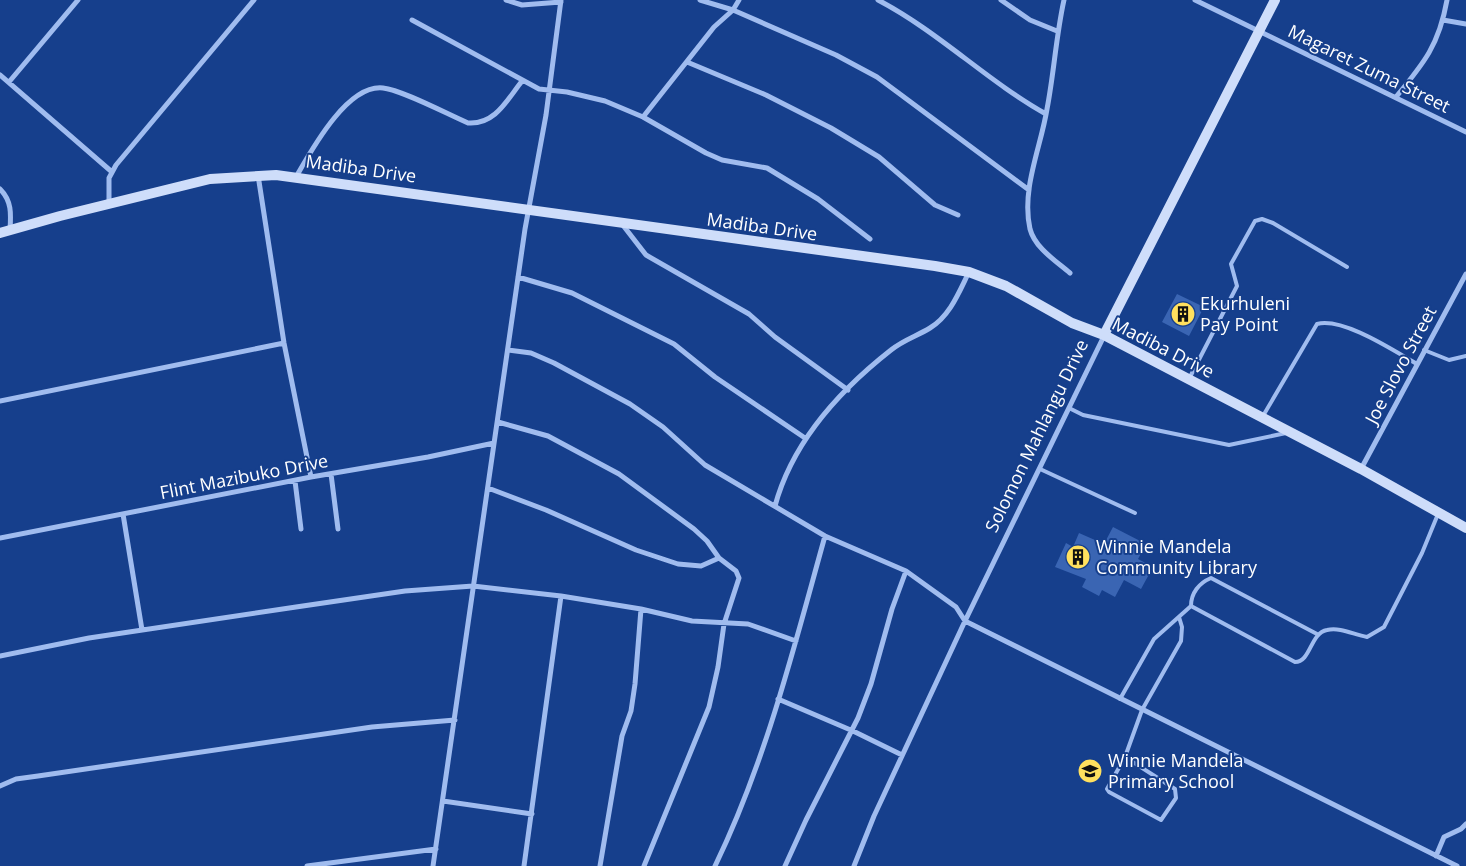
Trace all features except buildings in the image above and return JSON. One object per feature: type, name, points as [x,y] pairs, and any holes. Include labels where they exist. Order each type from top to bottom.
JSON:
[{"type":"street","points":[[9,82],[78,0]]},
{"type":"street","points":[[109,204],[109,184],[112,172],[254,0]]},
{"type":"street","points":[[433,866],[456,720],[473,586],[518,277],[561,1],[522,5],[506,0]]},
{"type":"street","points":[[700,0],[733,10],[836,55],[877,77],[1029,190]]},
{"type":"street","points":[[644,118],[714,27],[733,10],[739,0]]},
{"type":"street","points":[[878,0],[919,24],[1004,88],[1046,114]]},
{"type":"street","points":[[1001,0],[1030,20],[1057,32]]},
{"type":"street","points":[[1064,0],[1057,32],[1046,114],[1029,190],[1030,224],[1036,243],[1070,273]]},
{"type":"street","name":"Magaret Zuma Street","points":[[1195,0],[1466,132]]},
{"type":"street","name":"Solomon Mahlangu Drive","points":[[854,866],[902,755],[965,621],[1104,335],[1276,0]]},
{"type":"street","points":[[1396,97],[1423,64],[1436,42],[1447,0]]},
{"type":"street","points":[[412,20],[522,81],[548,90],[568,92],[605,101],[644,118],[706,154],[722,160],[767,168],[818,199],[870,239]]},
{"type":"street","points":[[1443,20],[1466,24]]},
{"type":"street","points":[[687,62],[766,94],[831,128],[880,157],[934,205],[958,215]]},
{"type":"street","points":[[0,74],[112,172]]},
{"type":"street","points":[[296,177],[325,126],[354,99],[370,90],[389,89],[468,123],[477,124],[487,121],[496,114],[522,81]]},
{"type":"street","points":[[258,175],[284,343],[311,477]]},
{"type":"street","name":"Madiba Drive","points":[[5,232],[210,179],[258,175],[296,177],[969,272],[1006,286],[1072,323],[1104,335],[1361,469],[1466,528]]},
{"type":"street","points":[[0,189],[8,198],[10,207],[5,232]]},
{"type":"street","points":[[622,223],[646,255],[749,314],[775,336],[848,390]]},
{"type":"street","points":[[775,506],[792,459],[806,438],[848,390],[898,344],[931,327],[942,318],[969,272]]},
{"type":"street","name":"Joe Slovo Street","points":[[1361,469],[1466,274]]},
{"type":"street","points":[[518,277],[572,293],[674,344],[721,381],[806,438]]},
{"type":"street","points":[[0,401],[284,343]]},
{"type":"street","points":[[508,350],[531,353],[554,363],[630,404],[663,427],[705,465],[825,536],[906,571],[956,607],[965,621],[1456,866]]},
{"type":"street","points":[[498,422],[548,436],[619,474],[694,529],[719,558],[736,571],[738,578],[724,624],[718,668],[708,707],[644,866]]},
{"type":"street","name":"Flint Mazibuko Drive","points":[[0,538],[311,477],[428,458],[494,443]]},
{"type":"street","points":[[331,474],[338,529]]},
{"type":"street","points":[[295,481],[301,529]]},
{"type":"street","points":[[488,488],[546,510],[636,550],[678,564],[701,566],[719,558]]},
{"type":"street","points":[[123,514],[142,630]]},
{"type":"street","points":[[715,866],[749,786],[778,699],[825,536]]},
{"type":"street","points":[[785,866],[835,762],[853,731],[872,684],[892,609],[906,571]]},
{"type":"street","points":[[0,656],[142,630],[405,591],[473,586],[561,596],[641,609],[692,620],[724,624],[748,624],[796,641]]},
{"type":"street","points":[[524,866],[561,596]]},
{"type":"street","points":[[600,866],[622,736],[631,711],[641,609]]},
{"type":"street","points":[[778,699],[853,731],[902,755]]},
{"type":"street","points":[[0,786],[16,779],[372,727],[456,720]]},
{"type":"street","points":[[443,801],[532,814]]},
{"type":"street","points":[[1436,856],[1444,837],[1461,830],[1466,824]]},
{"type":"street","points":[[307,866],[436,849]]},
{"type":"lane","points":[[1189,380],[1237,286],[1231,264],[1255,221],[1262,219],[1273,223],[1347,267]]},
{"type":"lane","points":[[1262,418],[1317,324],[1329,322],[1362,335],[1417,364]]},
{"type":"lane","points":[[1424,350],[1449,360],[1466,356]]},
{"type":"lane","points":[[1069,408],[1083,415],[1229,445],[1289,432]]},
{"type":"lane","points":[[1040,469],[1135,513]]},
{"type":"lane","points":[[1191,606],[1296,662],[1303,659],[1318,634],[1327,630],[1341,630],[1366,637],[1384,627],[1422,553],[1439,513]]},
{"type":"lane","points":[[1120,699],[1154,639],[1191,606],[1191,598],[1202,581],[1211,578],[1318,634]]},
{"type":"lane","points":[[1125,757],[1175,789],[1176,798],[1161,820],[1109,792],[1107,789],[1125,757],[1142,710],[1181,641],[1182,628],[1179,618]]},
{"type":"place","name":"Ekurhuleni Pay Point","points":[[1183,314]]},
{"type":"place","name":"Winnie Mandela Community Library","points":[[1078,557]]},
{"type":"place","name":"Winnie Mandela Primary School","points":[[1090,771]]}]
